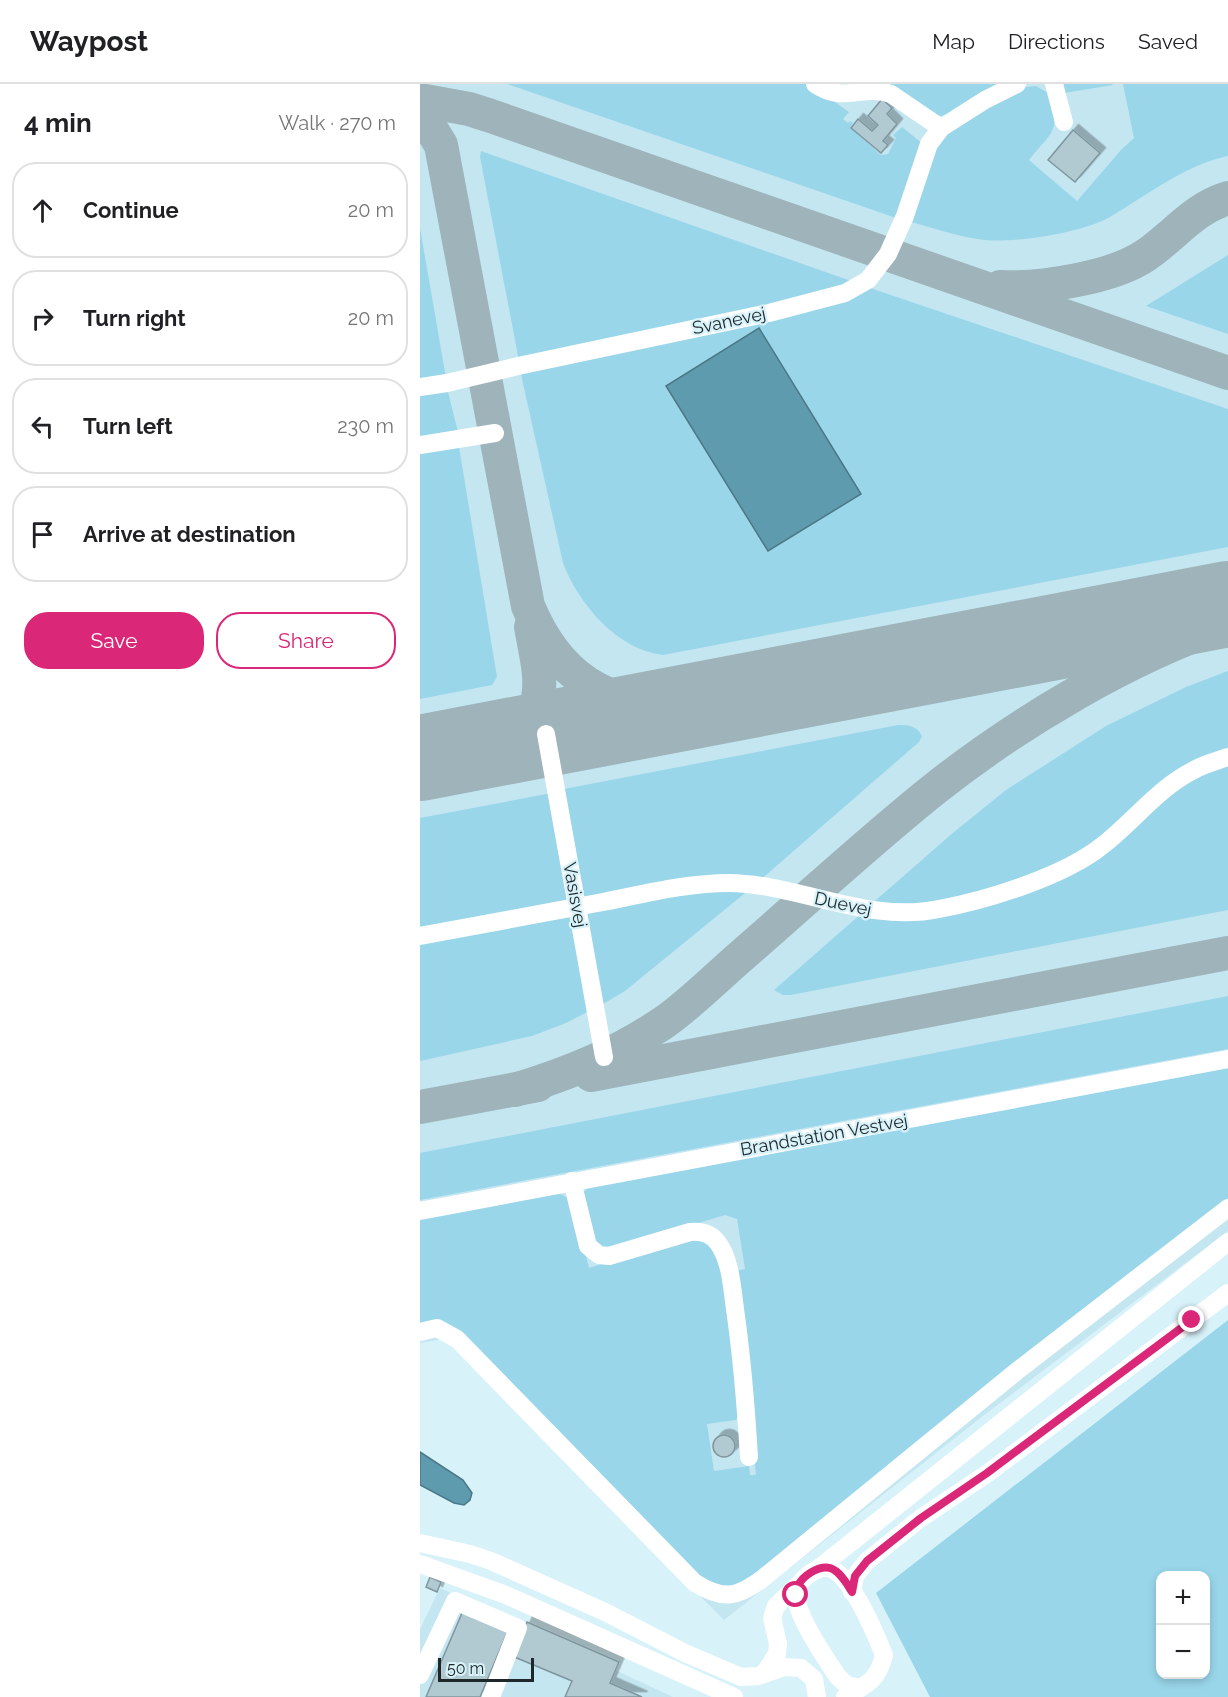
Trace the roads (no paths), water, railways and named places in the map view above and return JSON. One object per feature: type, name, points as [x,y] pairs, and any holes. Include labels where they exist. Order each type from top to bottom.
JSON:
[{"type":"lane","points":[[815,84],[825,91],[842,94],[882,91],[891,94],[941,128],[954,118],[1017,84]]},
{"type":"lane","points":[[1054,84],[1064,122]]},
{"type":"lane","name":"Svanevej","points":[[420,387],[769,313],[845,293],[868,279],[888,254],[905,216],[929,144],[941,128]]},
{"type":"lane","points":[[420,445],[495,433]]},
{"type":"lane","name":"Vasisvej","points":[[546,734],[604,1057]]},
{"type":"lane","name":"Duevej","points":[[420,936],[656,891],[728,883],[756,885],[884,913],[939,910],[1001,892],[1080,861],[1102,846],[1171,784],[1194,770],[1228,757]]},
{"type":"lane","name":"Brandstation Vestvej","points":[[420,1211],[1228,1059]]},
{"type":"lane","points":[[572,1181],[588,1246],[599,1255],[609,1256],[690,1232],[701,1231],[710,1235],[718,1243],[726,1260],[732,1285],[744,1368],[749,1456]]},
{"type":"lane","points":[[420,1332],[437,1328],[457,1339],[694,1583],[719,1595],[733,1595],[747,1590],[762,1579],[1017,1371],[1228,1208]]},
{"type":"lane","points":[[764,1674],[777,1654],[778,1644],[772,1618],[776,1606],[808,1575],[1228,1242]]},
{"type":"lane","points":[[852,1592],[855,1576],[867,1561],[921,1518],[987,1473],[1228,1293]]},
{"type":"lane","points":[[420,1543],[491,1561],[741,1677],[764,1674],[784,1667],[801,1668],[814,1679],[817,1697]]},
{"type":"lane","points":[[420,1564],[506,1594],[734,1697]]},
{"type":"lane","points":[[798,1585],[796,1595],[799,1610],[825,1658],[838,1677],[857,1693],[877,1675],[884,1655],[864,1612],[843,1578],[830,1568],[819,1568]]},
{"type":"lane","points":[[420,1675],[455,1601],[518,1628],[491,1697]]}]
